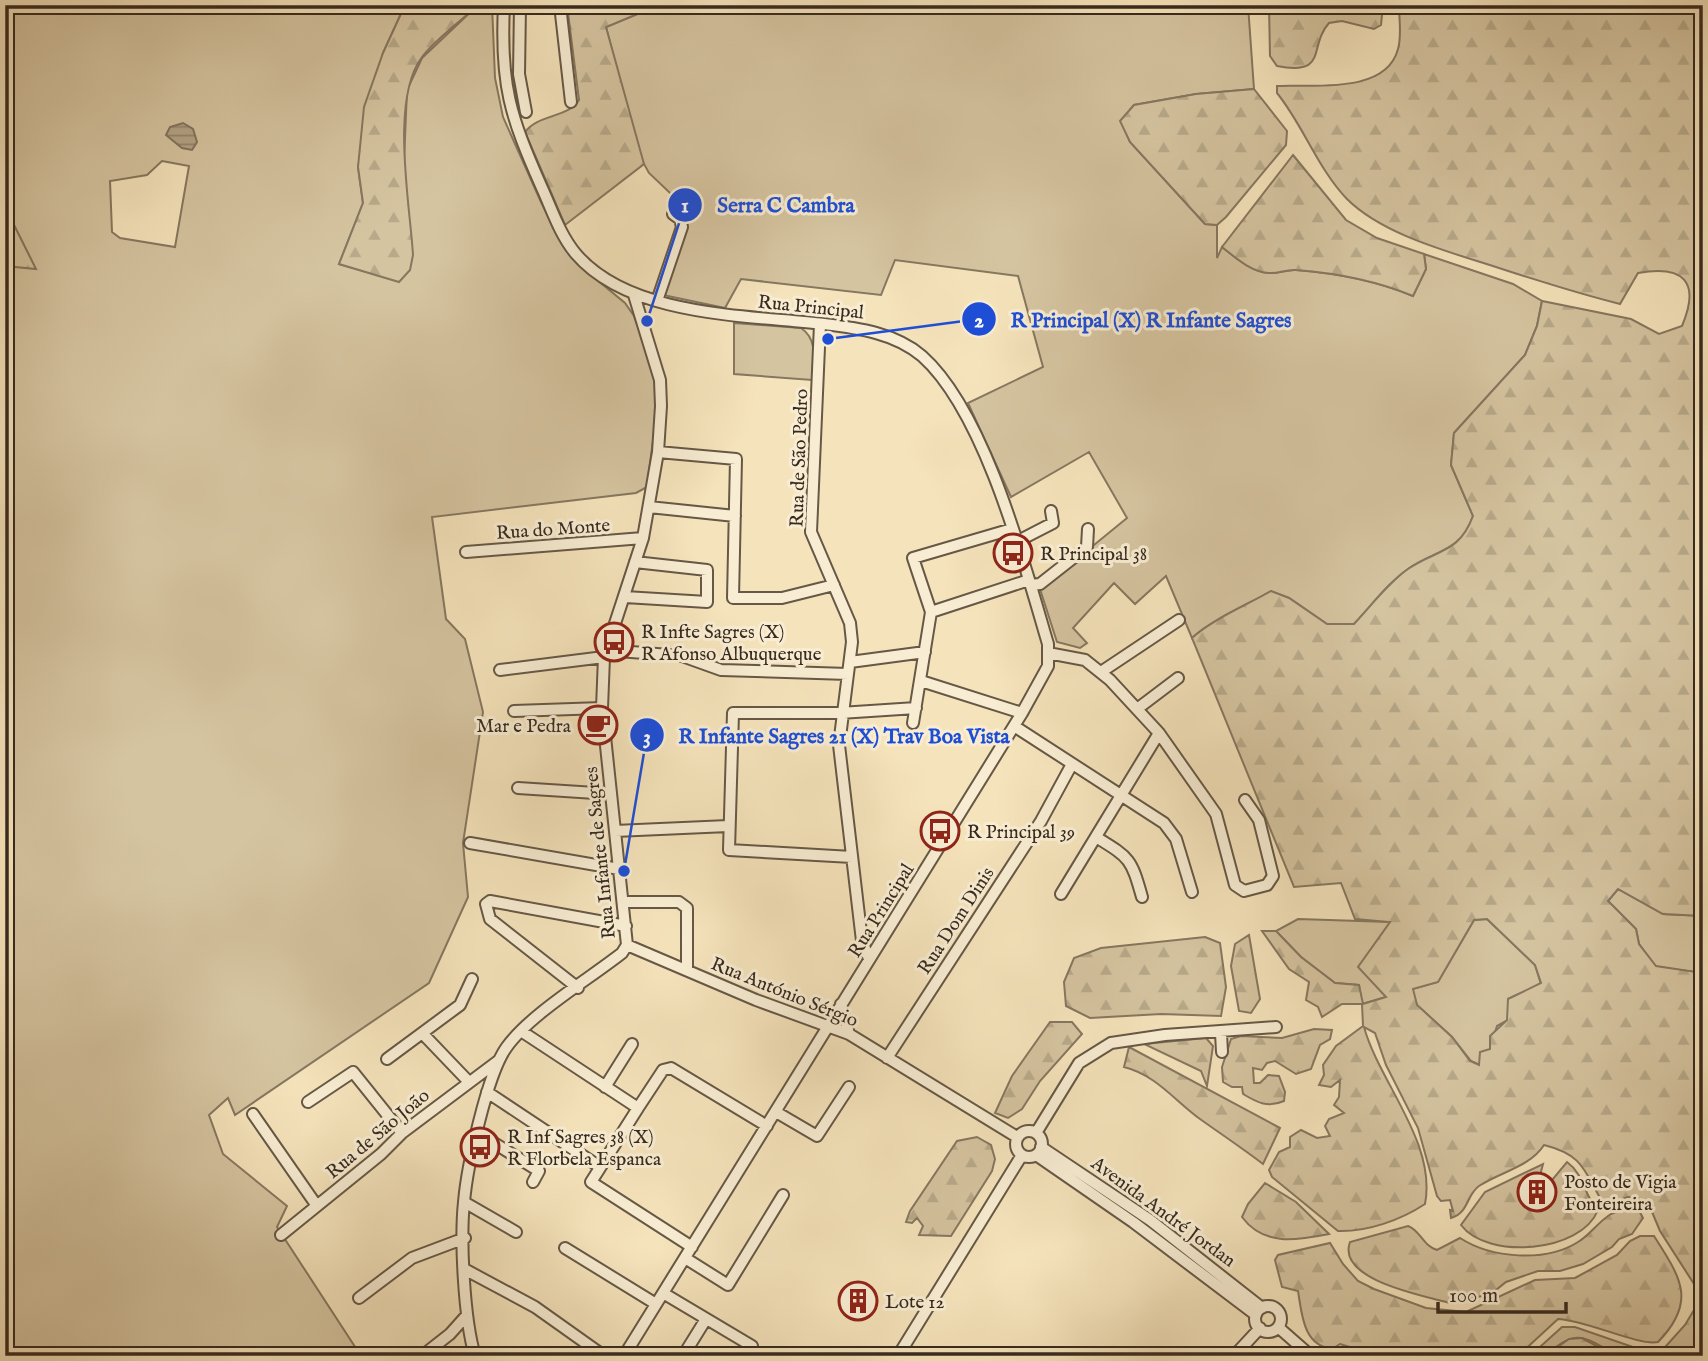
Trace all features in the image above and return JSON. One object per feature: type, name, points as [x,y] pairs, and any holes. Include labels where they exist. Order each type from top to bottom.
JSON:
[{"type":"street","name":"Rua Principal","points":[[504,5],[504,81],[512,117],[558,224],[582,261],[602,278],[634,295],[737,316],[867,329],[895,340],[920,355],[942,376],[987,457],[1030,582],[1048,644],[1048,666],[1022,713],[624,1356]]},
{"type":"street","points":[[520,5],[519,74],[526,112]]},
{"type":"street","points":[[560,5],[571,102]]},
{"type":"street","points":[[657,301],[682,226],[680,219],[673,214]]},
{"type":"street","name":"Rua Infante de Sagres","points":[[475,1356],[467,1315],[464,1202],[487,1092],[498,1060],[521,1031],[622,953],[627,945],[603,708],[605,654],[643,538],[658,452],[660,380],[634,295]]},
{"type":"street","name":"Rua de São Pedro","points":[[820,324],[811,532],[850,623],[849,668],[840,713],[839,745],[862,941],[869,959]]},
{"type":"street","points":[[658,452],[736,459],[733,598],[782,598],[834,585]]},
{"type":"street","points":[[649,507],[735,516]]},
{"type":"street","points":[[1016,542],[1053,523],[1051,511]]},
{"type":"street","points":[[914,723],[932,612],[913,558],[1012,529]]},
{"type":"street","points":[[932,612],[1030,582],[1040,584],[1087,547],[1088,529]]},
{"type":"street","name":"Rua do Monte","points":[[466,552],[643,538]]},
{"type":"street","points":[[625,597],[707,602],[707,570],[635,562]]},
{"type":"street","points":[[1101,672],[1179,620]]},
{"type":"street","points":[[500,670],[605,654],[682,656],[721,670],[849,668],[925,652]]},
{"type":"street","points":[[1048,653],[1085,660],[1101,672],[1159,733],[1216,814],[1235,885],[1244,891],[1267,885],[1273,876],[1259,820],[1245,800]]},
{"type":"street","points":[[1137,709],[1178,678]]},
{"type":"street","points":[[922,681],[1022,713]]},
{"type":"street","points":[[514,711],[603,708]]},
{"type":"street","points":[[852,858],[729,850],[733,713],[840,713],[916,708]]},
{"type":"street","points":[[1014,726],[1164,823],[1176,839],[1192,892]]},
{"type":"street","points":[[1060,894],[1159,733]]},
{"type":"street","name":"Rua Dom Dinis","points":[[887,1058],[1041,821],[1072,764]]},
{"type":"street","points":[[518,788],[611,794]]},
{"type":"street","points":[[615,831],[728,826]]},
{"type":"street","points":[[1096,836],[1126,855],[1133,864],[1142,897]]},
{"type":"street","points":[[470,843],[619,869]]},
{"type":"street","points":[[578,988],[490,919],[486,904],[490,901],[626,926]]},
{"type":"street","points":[[624,902],[679,902],[687,908],[687,970]]},
{"type":"street","name":"Rua António Sérgio","points":[[627,945],[756,1000],[849,1034],[1017,1138]]},
{"type":"street","points":[[387,1059],[460,1004],[471,979]]},
{"type":"street","points":[[841,1004],[849,1034]]},
{"type":"street","points":[[898,1356],[1022,1155],[1039,1151],[1036,1133],[1079,1063],[1111,1043],[1130,1039],[1276,1027]]},
{"type":"street","points":[[521,1031],[638,1108]]},
{"type":"street","points":[[1221,1033],[1223,1052]]},
{"type":"street","points":[[423,1034],[468,1081]]},
{"type":"street","points":[[605,1087],[632,1044]]},
{"type":"street","name":"Rua de São João","points":[[281,1235],[381,1154],[401,1133],[498,1060]]},
{"type":"street","points":[[692,1247],[591,1182],[600,1167],[663,1070],[671,1068],[767,1126]]},
{"type":"street","points":[[308,1102],[353,1072],[401,1133]]},
{"type":"street","points":[[776,1112],[817,1136],[849,1087]]},
{"type":"street","points":[[487,1092],[600,1167]]},
{"type":"street","points":[[254,1114],[317,1206]]},
{"type":"street","points":[[1022,1155],[1016,1147],[1017,1138],[1026,1131],[1036,1133]]},
{"type":"street","points":[[478,1133],[539,1171],[533,1182]]},
{"type":"street","name":"Avenida André Jordan","points":[[1039,1151],[1133,1222],[1259,1311]]},
{"type":"street","points":[[685,1258],[728,1285],[783,1195]]},
{"type":"street","points":[[464,1202],[516,1232]]},
{"type":"street","points":[[359,1298],[412,1258],[465,1238]]},
{"type":"street","points":[[565,1248],[656,1304]]},
{"type":"street","points":[[466,1270],[535,1307],[604,1356]]},
{"type":"street","points":[[663,1293],[706,1319],[748,1351]]},
{"type":"street","points":[[1234,1356],[1260,1328],[1259,1311],[1272,1307],[1280,1313],[1278,1327]]},
{"type":"street","points":[[422,1356],[450,1334],[467,1315]]},
{"type":"street","points":[[683,1356],[706,1319]]},
{"type":"street","points":[[1260,1328],[1269,1332],[1278,1327]]},
{"type":"street","points":[[1278,1327],[1311,1356]]},
{"type":"street","points":[[450,1334],[471,1344]]},
{"type":"green space","points":[[5,5],[405,5],[383,53],[358,167],[363,203],[339,264],[399,281],[407,90],[422,58],[478,5],[492,5],[495,78],[503,117],[562,244],[579,265],[625,303],[634,316],[654,376],[657,409],[647,487],[636,493],[432,517],[446,619],[465,639],[483,712],[463,843],[468,897],[429,983],[235,1115],[228,1098],[209,1115],[223,1154],[287,1206],[277,1227],[361,1356],[5,1356],[5,266],[35,268],[5,207]],"holes":[[[162,161],[189,166],[175,247],[120,238],[112,232],[110,181],[147,175]]]},
{"type":"green space","points":[[405,5],[478,5],[428,50],[412,75],[404,125],[404,153],[413,255],[410,270],[399,282],[339,264],[363,203],[358,167],[364,107],[383,53]]},
{"type":"green space","points":[[567,5],[659,5],[606,27],[644,164],[565,225],[525,132],[537,122],[568,110],[579,100]]},
{"type":"green space","points":[[659,5],[1248,5],[1254,89],[1196,94],[1134,105],[1121,121],[1130,142],[1205,224],[1217,225],[1217,258],[1222,247],[1262,272],[1296,270],[1341,276],[1385,286],[1413,296],[1426,269],[1424,254],[1513,284],[1542,301],[1537,326],[1525,355],[1454,433],[1451,465],[1473,516],[1461,538],[1401,575],[1354,624],[1327,624],[1289,598],[1271,591],[1219,619],[1192,638],[1166,576],[1135,604],[1114,583],[1073,628],[1087,643],[1080,648],[1057,642],[1040,589],[1127,518],[1089,452],[1011,497],[968,403],[1043,367],[1018,276],[895,260],[881,295],[741,279],[725,308],[663,295],[691,213],[649,173],[639,155],[606,27]]},
{"type":"green space","points":[[1269,5],[1383,5],[1381,25],[1374,29],[1342,21],[1329,23],[1311,63],[1293,68],[1277,66],[1270,56]]},
{"type":"green space","points":[[1399,5],[1703,5],[1703,916],[1663,914],[1618,889],[1608,901],[1636,929],[1639,944],[1656,966],[1703,973],[1703,1298],[1660,1231],[1647,1200],[1628,1197],[1611,1204],[1603,1203],[1587,1173],[1575,1159],[1557,1149],[1544,1145],[1531,1159],[1479,1186],[1461,1212],[1451,1218],[1450,1210],[1453,1211],[1450,1200],[1441,1201],[1437,1196],[1418,1128],[1386,1065],[1375,1033],[1364,1027],[1371,1048],[1405,1113],[1423,1158],[1425,1204],[1383,1224],[1338,1231],[1272,1177],[1269,1170],[1279,1152],[1290,1147],[1290,1137],[1301,1130],[1317,1138],[1330,1136],[1325,1126],[1329,1119],[1344,1113],[1334,1105],[1339,1097],[1340,1080],[1331,1087],[1319,1085],[1324,1075],[1323,1065],[1336,1046],[1363,1026],[1362,1004],[1342,1004],[1322,1017],[1318,1007],[1306,1000],[1309,982],[1289,969],[1262,931],[1276,931],[1301,957],[1335,983],[1359,985],[1363,1004],[1386,997],[1358,967],[1390,922],[1355,919],[1341,883],[1294,887],[1192,638],[1219,619],[1271,591],[1289,598],[1327,624],[1354,624],[1408,569],[1461,538],[1473,516],[1451,465],[1454,433],[1525,355],[1537,326],[1542,301],[1631,319],[1659,334],[1682,326],[1689,298],[1688,287],[1677,274],[1654,271],[1638,273],[1620,304],[1576,292],[1420,242],[1380,223],[1347,199],[1327,174],[1277,93],[1277,86],[1346,84],[1379,74],[1391,64],[1398,49]],"holes":[[[1487,919],[1535,965],[1541,983],[1508,999],[1507,1020],[1490,1036],[1490,1049],[1480,1052],[1479,1065],[1470,1061],[1452,1037],[1417,1005],[1413,989],[1438,982],[1474,920]]]},
{"type":"green space","points":[[1254,89],[1287,131],[1286,145],[1226,217],[1217,225],[1205,224],[1130,142],[1120,121],[1134,105],[1196,94]]},
{"type":"green space","points":[[1293,155],[1346,220],[1377,238],[1424,254],[1426,269],[1413,296],[1371,282],[1341,276],[1296,270],[1262,272],[1244,264],[1222,247]]},
{"type":"green space","points":[[5,207],[36,269],[5,266]]},
{"type":"green space","points":[[734,323],[801,328],[813,345],[812,380],[734,374]]},
{"type":"green space","points":[[1618,889],[1663,914],[1703,916],[1703,973],[1656,967],[1639,944],[1636,929],[1608,901]]},
{"type":"green space","points":[[1298,919],[1390,922],[1386,997],[1362,1004],[1359,985],[1335,983],[1301,957],[1276,931]]},
{"type":"green space","points":[[1487,919],[1535,965],[1541,984],[1508,999],[1508,1020],[1497,1026],[1490,1049],[1480,1065],[1471,1061],[1452,1037],[1417,1005],[1412,989],[1438,982],[1474,920]]},
{"type":"green space","points":[[1249,935],[1260,999],[1251,1013],[1239,1011],[1231,966],[1235,944]]},
{"type":"green space","points":[[1205,937],[1220,943],[1226,987],[1221,1016],[1161,1014],[1090,1018],[1066,1006],[1064,982],[1074,958],[1101,948]]},
{"type":"green space","points":[[1050,1022],[1072,1022],[1082,1034],[1040,1081],[1022,1109],[1008,1118],[995,1113],[1012,1076]]},
{"type":"green space","points":[[1314,1029],[1332,1030],[1330,1039],[1320,1045],[1311,1069],[1296,1074],[1275,1061],[1267,1063],[1262,1070],[1253,1068],[1254,1083],[1260,1083],[1268,1075],[1279,1076],[1285,1092],[1284,1101],[1273,1104],[1258,1102],[1243,1094],[1242,1087],[1232,1087],[1223,1082],[1222,1067],[1231,1039],[1241,1036],[1282,1038]]},
{"type":"green space","points":[[1206,1038],[1213,1046],[1207,1086],[1201,1071],[1144,1044]]},
{"type":"green space","points":[[1129,1047],[1280,1128],[1263,1164],[1200,1119],[1155,1082],[1124,1067]]},
{"type":"green space","points":[[977,1137],[991,1145],[995,1159],[992,1171],[951,1236],[919,1235],[923,1226],[917,1218],[912,1223],[906,1222],[910,1211],[957,1141]]},
{"type":"green space","points":[[1567,1162],[1577,1173],[1598,1210],[1588,1224],[1573,1235],[1554,1243],[1511,1247],[1474,1236],[1461,1225],[1485,1192],[1543,1164],[1537,1187],[1543,1191]]},
{"type":"green space","points":[[1265,1183],[1296,1202],[1329,1234],[1282,1239],[1271,1237],[1251,1227],[1242,1217],[1248,1204]]},
{"type":"green space","points":[[1637,1207],[1643,1218],[1632,1234],[1619,1239],[1612,1247],[1583,1264],[1560,1271],[1538,1271],[1506,1282],[1491,1294],[1450,1303],[1385,1284],[1356,1267],[1349,1255],[1350,1242],[1408,1226],[1437,1250],[1460,1238],[1502,1254],[1550,1253],[1578,1242],[1611,1214]]},
{"type":"green space","points":[[1640,1236],[1654,1236],[1671,1264],[1681,1289],[1678,1314],[1658,1342],[1638,1340],[1558,1319],[1518,1356],[1403,1355],[1340,1344],[1332,1349],[1322,1346],[1315,1342],[1306,1328],[1298,1291],[1282,1287],[1275,1260],[1278,1255],[1330,1243],[1358,1281],[1426,1308],[1466,1312],[1535,1280],[1575,1278],[1617,1255],[1630,1241]]},
{"type":"green space","points":[[1694,1310],[1703,1317],[1703,1356],[1657,1356],[1685,1325]]},
{"type":"green space","points":[[1562,1327],[1575,1327],[1633,1347],[1627,1356],[1609,1351],[1587,1339],[1575,1338],[1546,1353],[1530,1356]]},
{"type":"green space","points":[[1582,1338],[1615,1356],[1545,1356],[1569,1339]]},
{"type":"shaded area","points":[[183,123],[193,129],[197,142],[192,150],[182,148],[166,135],[170,127]]},
{"type":"waterway","points":[[1114,1347],[1128,1356]]},
{"type":"place","name":"Serra C Cambra","points":[[647,321]]},
{"type":"place","name":"R Principal (X) R Infante Sagres","points":[[828,339]]},
{"type":"place","name":"R Principal 38","points":[[1013,553]]},
{"type":"place","name":"R Infte Sagres (X) R Afonso Albuquerque","points":[[614,642]]},
{"type":"place","name":"Mar e Pedra","points":[[598,725]]},
{"type":"place","name":"R Principal 39","points":[[940,831]]},
{"type":"place","name":"R Infante Sagres 21 (X) Trav Boa Vista","points":[[624,871]]},
{"type":"place","name":"R Inf Sagres 38 (X) R Florbela Espanca","points":[[480,1147]]},
{"type":"place","name":"Posto de Vigia Fonteireira","points":[[1537,1192]]},
{"type":"place","name":"Lote 12","points":[[858,1301]]}]
